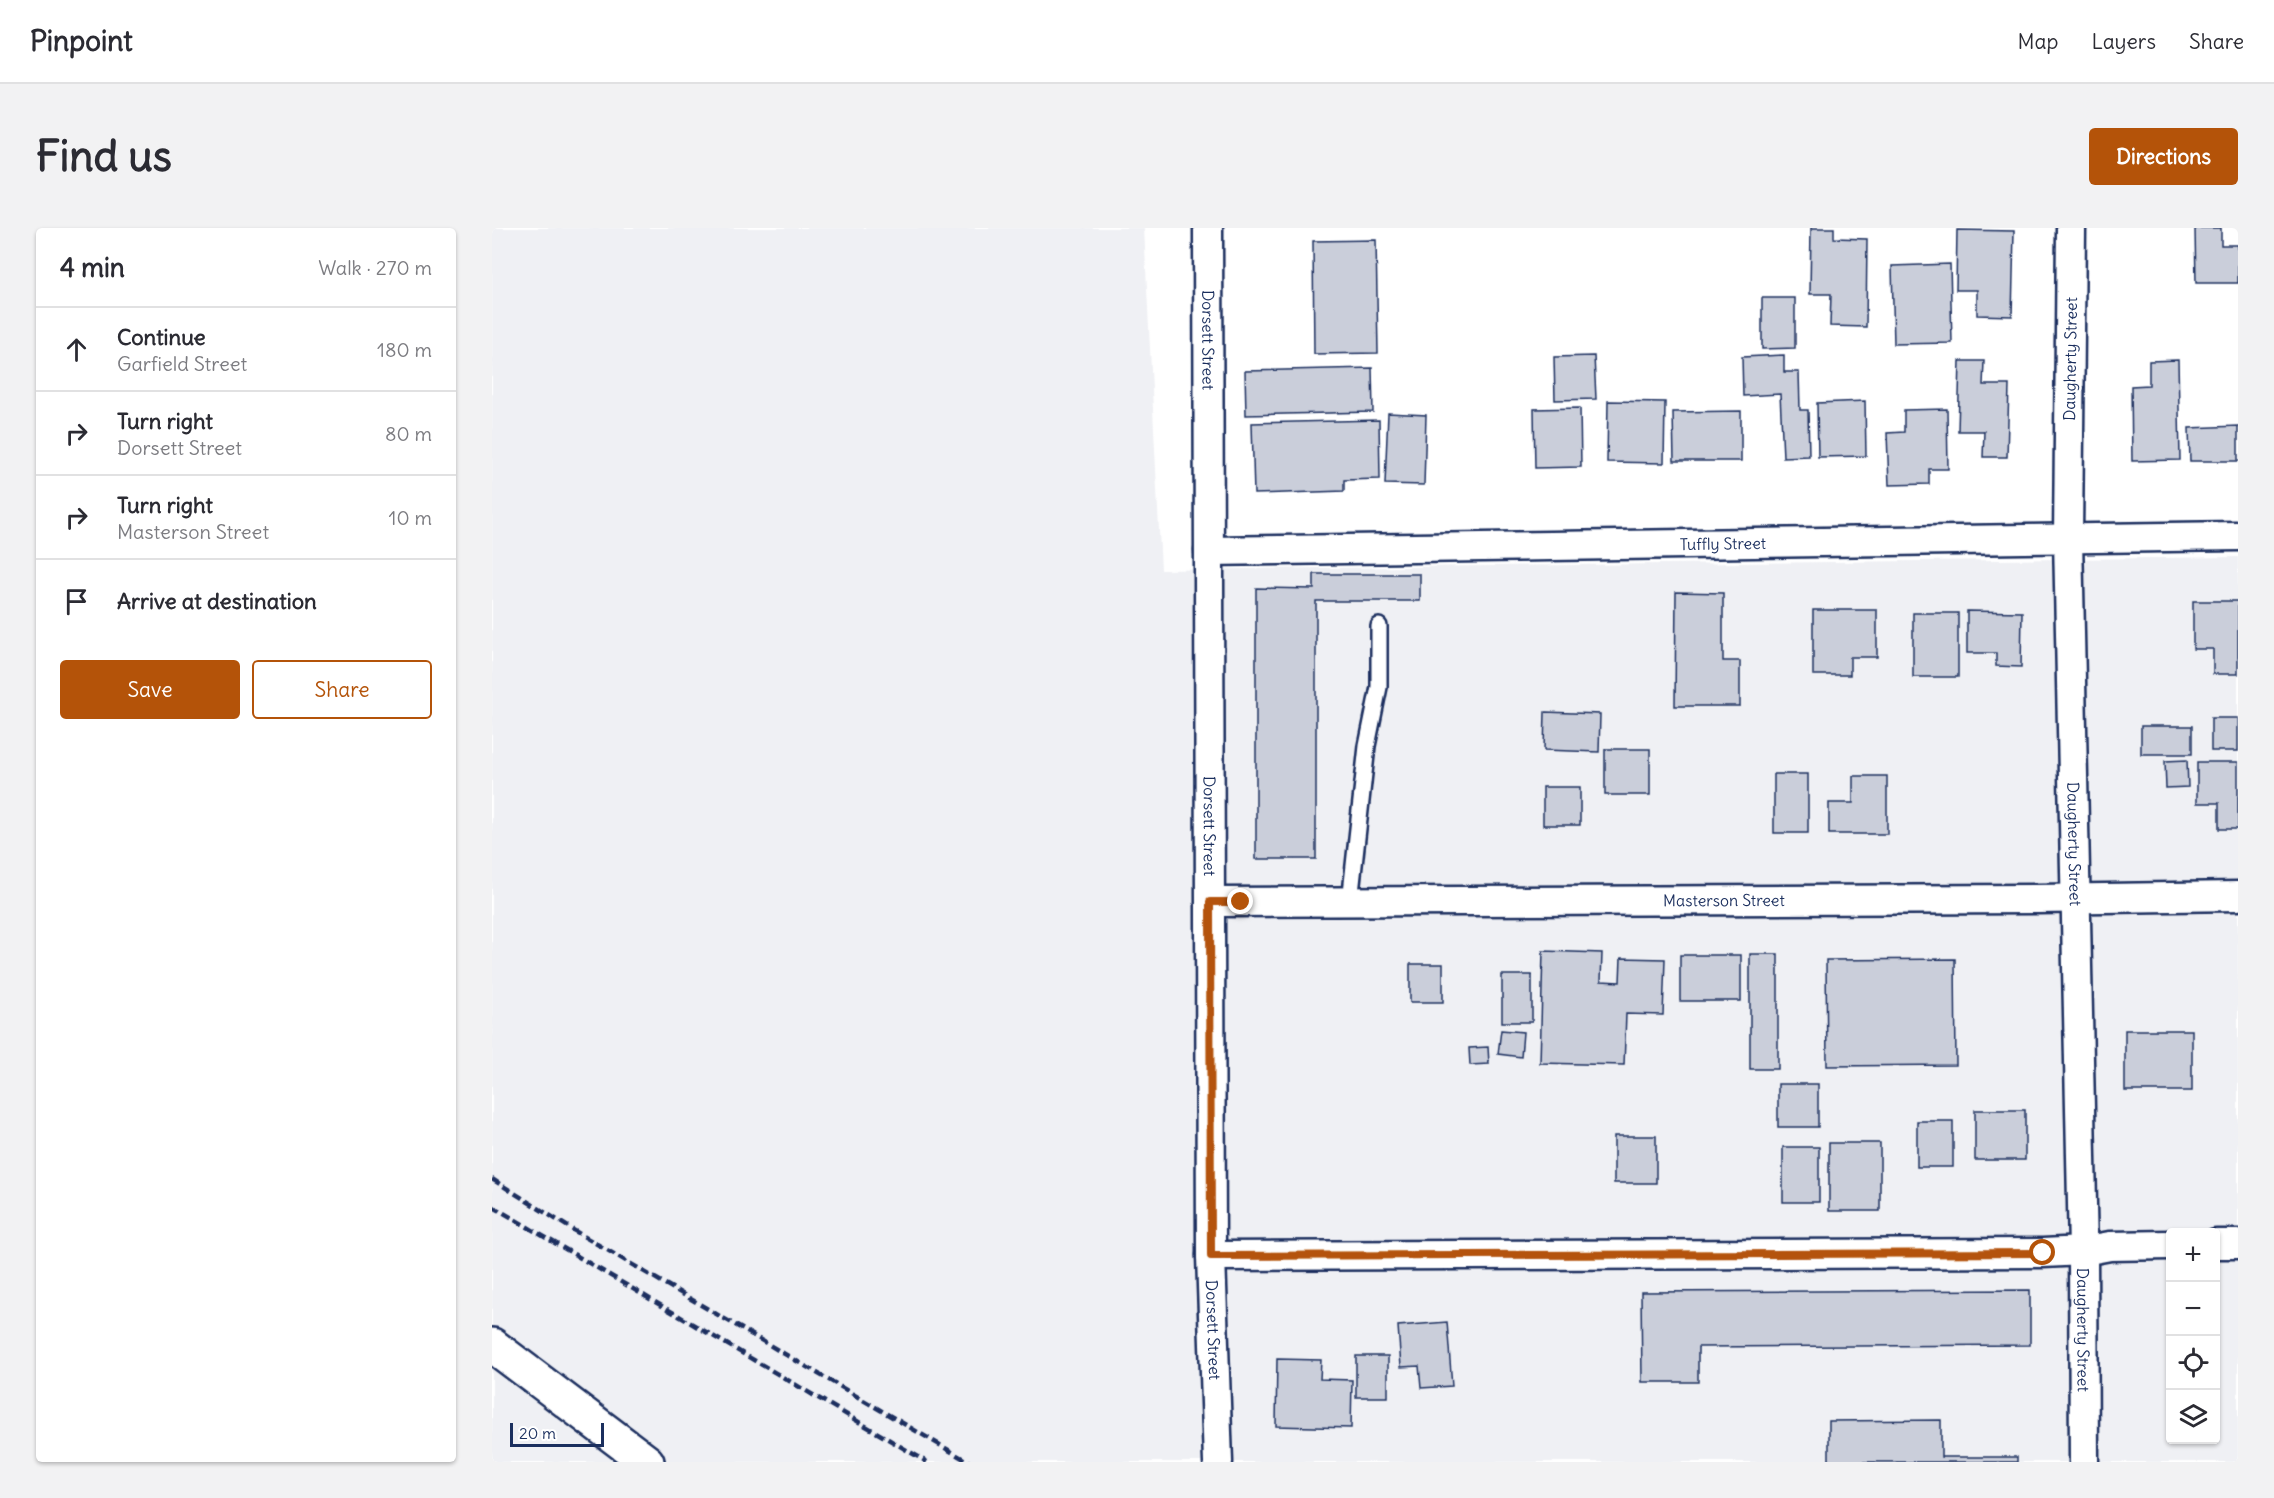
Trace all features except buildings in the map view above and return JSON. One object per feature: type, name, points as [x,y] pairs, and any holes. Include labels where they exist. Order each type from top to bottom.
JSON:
[{"type":"main road","points":[[492,1345],[646,1462]]},
{"type":"street","name":"Dorsett Street","points":[[1208,228],[1211,1256],[1218,1462]]},
{"type":"street","name":"Daugherty Street","points":[[2071,228],[2068,538],[2083,1251],[2084,1462]]},
{"type":"street","name":"Tuffly Street","points":[[1209,551],[2238,536]]},
{"type":"street","name":"Masterson Street","points":[[1210,902],[2238,896]]},
{"type":"street","points":[[2220,1244],[2238,1244]]},
{"type":"street","points":[[1211,1256],[2043,1253],[2083,1251],[2110,1245],[2166,1245]]},
{"type":"lane","points":[[1350,902],[1367,746],[1379,687],[1379,626]]},
{"type":"shaded area","points":[[492,228],[1144,228],[1161,570],[2238,557],[2238,1462],[492,1462]]},
{"type":"railway","points":[[492,1179],[573,1230],[969,1462]]},
{"type":"railway","points":[[492,1206],[927,1462]]},
{"type":"route","points":[[1241,902],[1210,902],[1211,1256],[2043,1253]]}]
